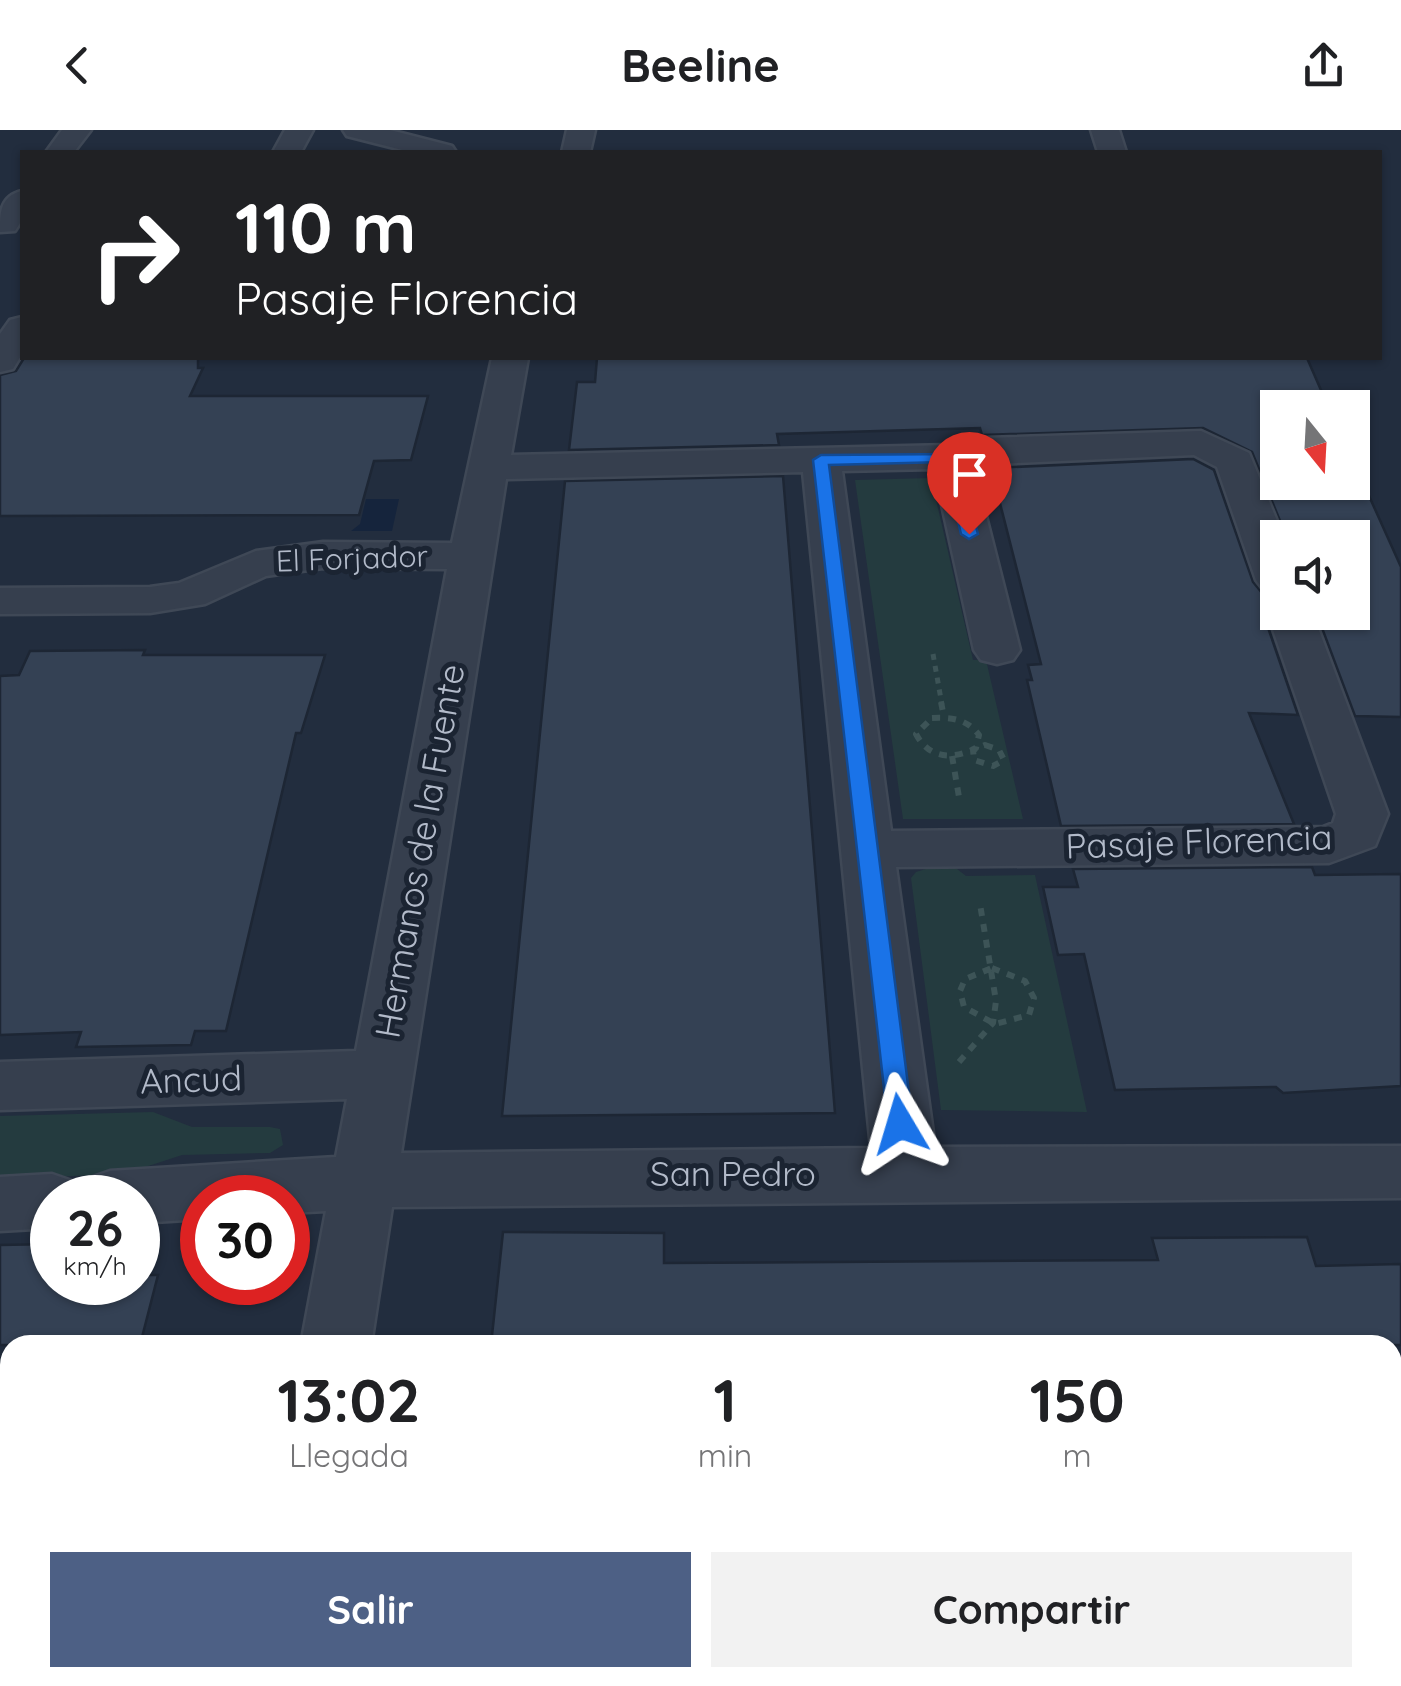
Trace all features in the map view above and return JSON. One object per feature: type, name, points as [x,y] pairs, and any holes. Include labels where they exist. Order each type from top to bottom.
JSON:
[{"type":"street","points":[[62,150],[77,130]]},
{"type":"street","points":[[356,130],[434,150]]},
{"type":"street","name":"Hermanos de la Fuente","points":[[338,1335],[471,556],[510,360]]},
{"type":"street","points":[[491,466],[951,457],[1006,449],[1201,444],[1215,448],[1235,462],[1260,531]]},
{"type":"street","points":[[951,457],[997,650]]},
{"type":"street","points":[[821,460],[906,1172]]},
{"type":"street","points":[[189,594],[213,540]]},
{"type":"street","name":"El Forjador","points":[[0,600],[150,600],[189,594],[239,570],[323,554],[471,556]]},
{"type":"street","name":"Pasaje Florencia","points":[[867,849],[1330,844],[1356,834],[1362,814],[1296,630]]},
{"type":"street","name":"Ancud","points":[[0,1086],[382,1074]]},
{"type":"street","name":"San Pedro","points":[[366,1184],[452,1176],[1401,1172]]},
{"type":"street","points":[[160,1195],[366,1184]]},
{"type":"street","points":[[0,1204],[30,1202]]},
{"type":"path","points":[[976,748],[961,755],[941,755],[923,747],[916,734],[932,718],[952,718],[976,730],[976,748],[971,756],[982,765],[998,765],[1004,760],[996,748],[976,748]]},
{"type":"path","points":[[947,1076],[993,1023],[996,1001],[978,896]]},
{"type":"path","points":[[992,968],[1025,980],[1034,998],[1029,1015],[1008,1024],[993,1023],[972,1015],[964,1007],[959,988],[970,974],[992,968]]},
{"type":"green space","points":[[931,478],[973,660],[986,660],[1023,819],[903,819],[855,480]]},
{"type":"green space","points":[[948,862],[966,876],[1035,875],[1087,1112],[941,1110],[911,878],[916,872]]},
{"type":"green space","points":[[153,1112],[192,1127],[280,1129],[283,1145],[270,1153],[182,1155],[124,1174],[0,1179],[0,1116]]},
{"type":"water","points":[[366,499],[399,499],[392,531],[351,531],[360,524]]},
{"type":"building","points":[[23,360],[198,360],[198,368],[203,368],[190,396],[428,396],[411,460],[374,461],[359,515],[0,516],[0,375],[16,371]]},
{"type":"building","points":[[597,360],[1308,360],[1321,390],[1260,390],[1260,472],[1252,452],[1203,428],[982,435],[980,428],[777,434],[779,445],[569,450],[577,382],[595,382]]},
{"type":"building","points":[[1193,459],[1214,470],[1253,582],[1260,591],[1260,630],[1269,630],[1298,715],[1249,713],[1294,824],[1061,826],[1027,680],[1032,680],[1028,665],[1041,664],[991,468]]},
{"type":"building","points":[[783,476],[835,1113],[502,1116],[565,481]]},
{"type":"building","points":[[1370,498],[1401,567],[1401,717],[1355,716],[1323,630],[1370,630],[1370,520],[1280,520],[1272,500]]},
{"type":"building","points":[[145,650],[143,655],[325,655],[301,733],[296,733],[226,1031],[195,1031],[191,1045],[76,1047],[81,1032],[0,1035],[0,676],[19,675],[30,651]]},
{"type":"building","points":[[1312,867],[1315,875],[1401,874],[1401,1086],[1283,1093],[1276,1087],[1115,1090],[1084,954],[1058,955],[1043,887],[1078,887],[1073,869]]},
{"type":"building","points":[[503,1232],[664,1233],[664,1263],[1158,1260],[1152,1238],[1307,1237],[1316,1266],[1401,1264],[1401,1335],[492,1335]]},
{"type":"building","points":[[30,1244],[30,1305],[150,1305],[143,1335],[0,1335],[0,1245]]},
{"type":"route","points":[[900,1124],[821,460],[951,457],[969,534]]}]
